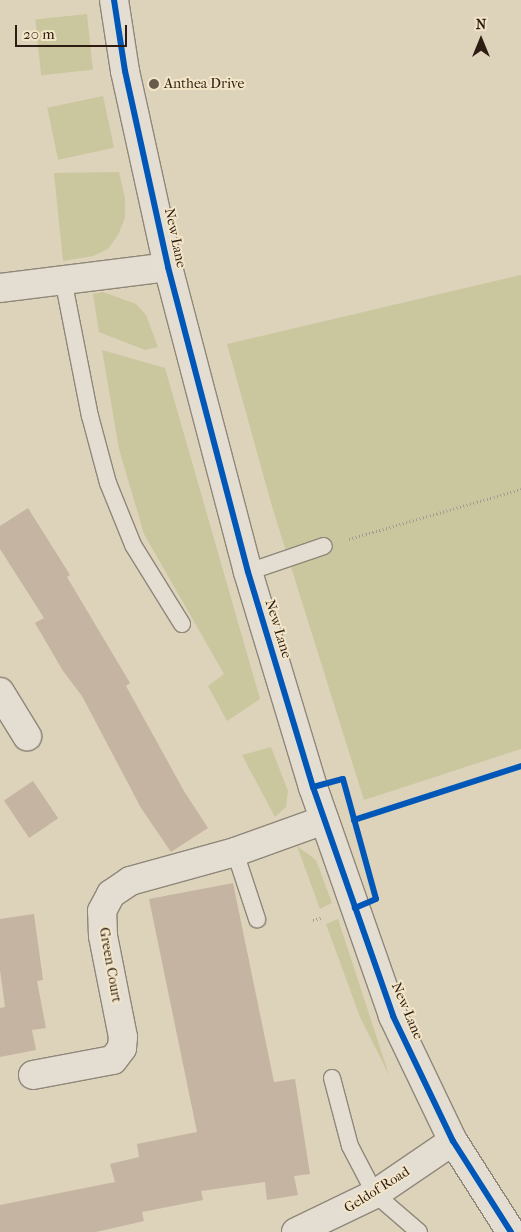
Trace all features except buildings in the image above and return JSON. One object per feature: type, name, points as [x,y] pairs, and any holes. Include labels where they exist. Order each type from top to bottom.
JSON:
[{"type":"street","name":"New Lane","points":[[114,0],[124,71],[168,267],[248,572],[324,820],[393,1016],[453,1141],[511,1232]]},
{"type":"street","points":[[0,288],[168,267]]},
{"type":"street","points":[[0,692],[27,736]]},
{"type":"street","name":"Green Court","points":[[34,1075],[113,1060],[122,1048],[124,1037],[103,936],[102,911],[111,894],[130,881],[235,852],[324,820]]},
{"type":"street","name":"Geldof Road","points":[[296,1232],[375,1194],[453,1141]]},
{"type":"lane","points":[[63,279],[90,416],[108,483],[133,545],[182,624]]},
{"type":"lane","points":[[248,572],[324,546]]},
{"type":"lane","points":[[235,852],[257,919]]},
{"type":"lane","points":[[332,1078],[350,1146],[375,1194],[418,1232]]},
{"type":"path","points":[[324,546],[521,489]]},
{"type":"shaded area","points":[[87,14],[93,70],[41,75],[35,19]]},
{"type":"shaded area","points":[[103,96],[114,148],[58,160],[47,108]]},
{"type":"shaded area","points":[[119,172],[125,198],[125,218],[118,235],[108,249],[93,256],[63,261],[54,173]]},
{"type":"shaded area","points":[[521,275],[521,749],[364,800],[271,503],[227,344]]},
{"type":"shaded area","points":[[103,292],[136,304],[146,315],[158,347],[145,350],[99,332],[93,294]]},
{"type":"shaded area","points":[[102,350],[165,368],[260,699],[227,721],[208,686],[224,674],[144,534],[119,449]]},
{"type":"shaded area","points":[[271,747],[288,791],[286,807],[275,817],[242,755]]},
{"type":"shaded area","points":[[297,846],[316,860],[332,903],[320,909]]},
{"type":"shaded area","points":[[338,919],[389,1075],[360,1017],[326,924]]},
{"type":"cycle path","points":[[114,0],[125,71],[168,267],[248,572],[313,787],[393,1016],[453,1141],[511,1232]]},
{"type":"cycle path","points":[[354,820],[521,766]]},
{"type":"cycle path","points":[[313,787],[343,779],[376,899],[355,908]]},
{"type":"place","name":"Anthea Drive","points":[[154,84]]}]
